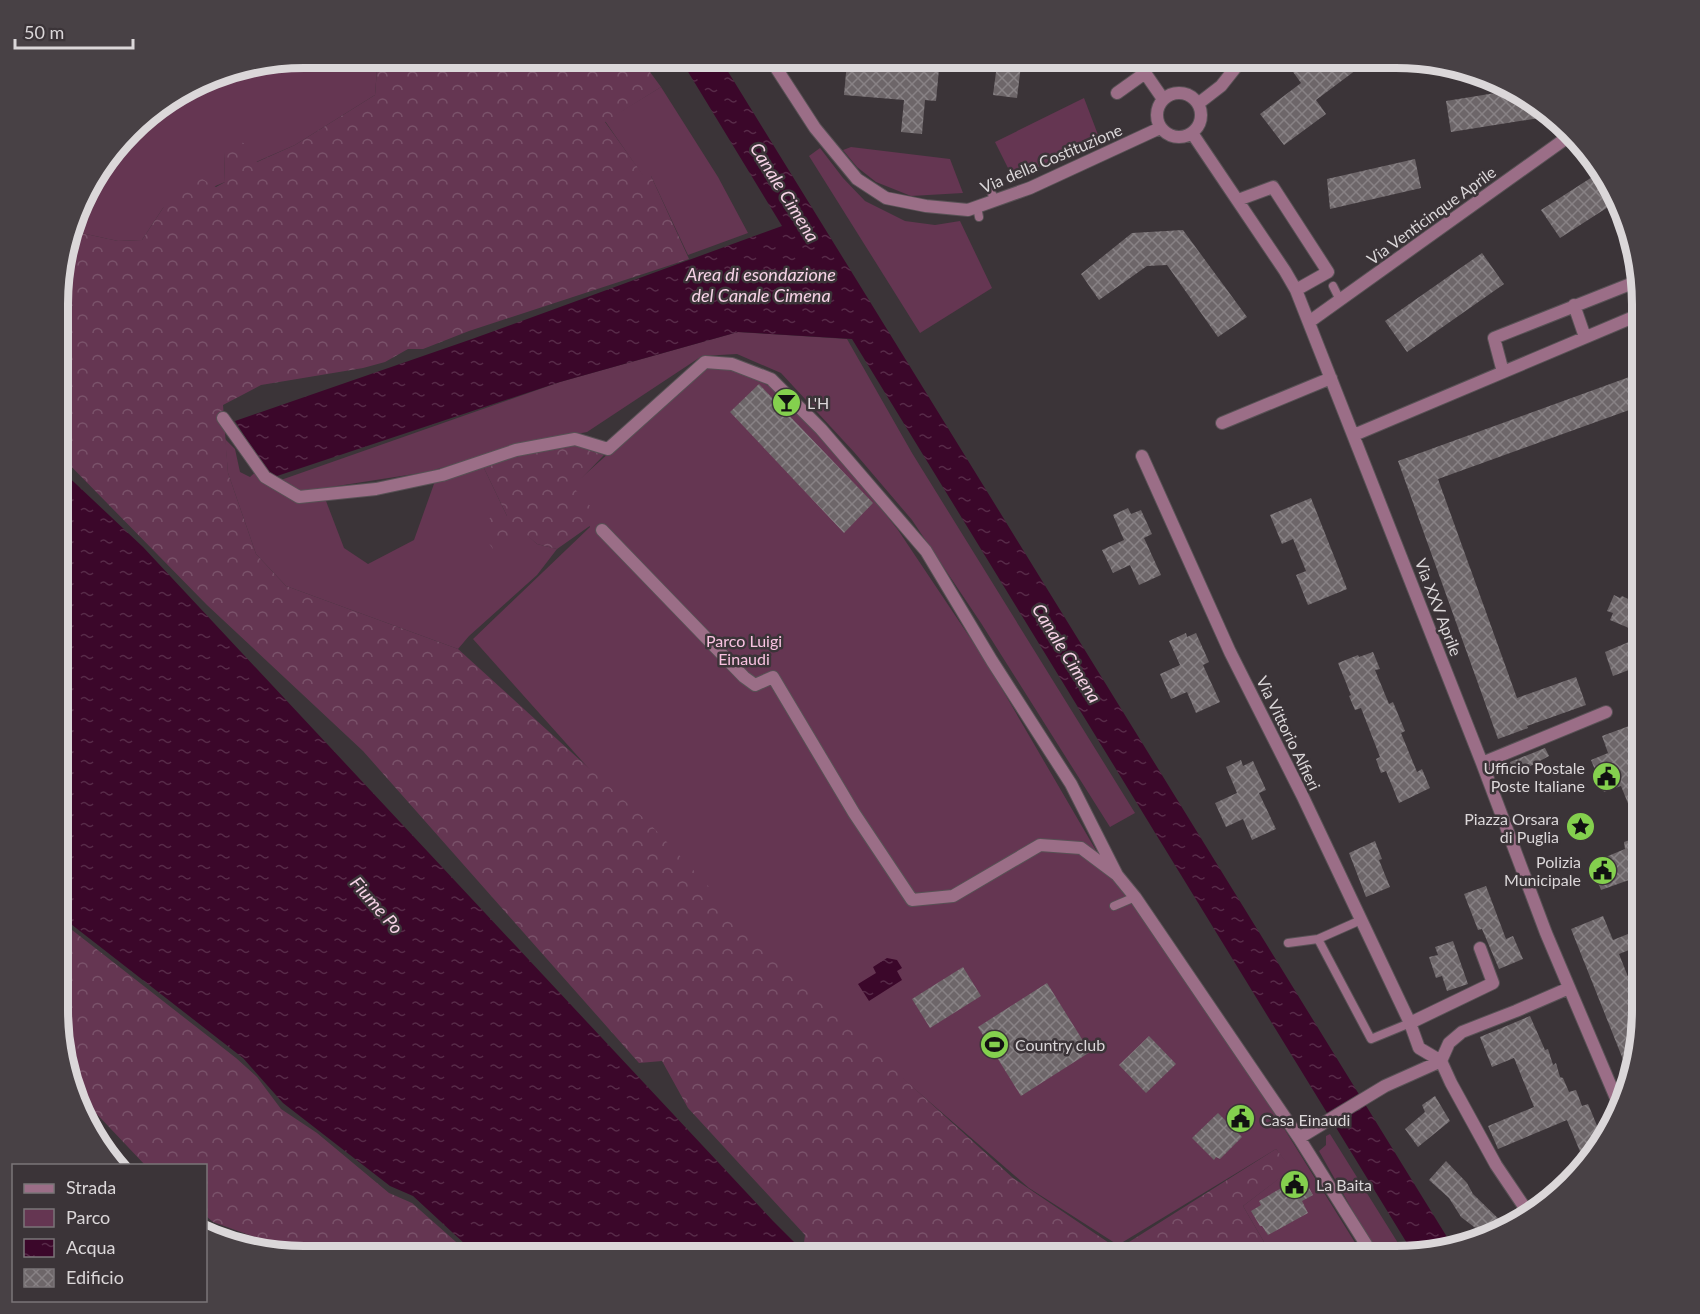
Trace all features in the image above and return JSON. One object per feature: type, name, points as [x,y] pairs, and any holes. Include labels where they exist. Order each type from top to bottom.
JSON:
[{"type":"street","name":"Via della Costituzione","points":[[777,68],[815,128],[857,179],[885,198],[926,206],[978,212],[995,200],[1040,183],[1160,128]]},
{"type":"street","points":[[1142,68],[1162,99]]},
{"type":"street","points":[[1198,103],[1221,87],[1236,68]]},
{"type":"street","points":[[1116,93],[1145,73]]},
{"type":"street","points":[[1182,92],[1192,96],[1198,103],[1201,112],[1200,123],[1192,133],[1177,138],[1160,128],[1156,119],[1157,109],[1162,99],[1171,93],[1182,92]]},
{"type":"street","name":"Via XXV Aprile","points":[[1192,133],[1296,290],[1569,988],[1616,1098]]},
{"type":"street","name":"Via Venticinque Aprile","points":[[1309,322],[1565,139]]},
{"type":"street","points":[[1238,200],[1273,187],[1328,272],[1296,290]]},
{"type":"street","points":[[1503,372],[1494,338],[1631,283]]},
{"type":"street","points":[[1574,305],[1585,337]]},
{"type":"street","points":[[1354,435],[1632,317]]},
{"type":"street","points":[[223,418],[265,477],[299,497],[376,489],[442,475],[516,450],[575,439],[608,449],[705,362],[732,364],[771,379],[821,429],[926,551],[992,661],[1071,784],[1117,875],[1135,897],[1299,1138],[1367,1246]]},
{"type":"street","points":[[1222,423],[1331,378]]},
{"type":"street","name":"Via Vittorio Alfieri","points":[[1142,456],[1230,652],[1361,920],[1410,1023],[1419,1048],[1442,1061]]},
{"type":"street","points":[[602,530],[744,677],[755,685],[773,677],[854,813],[912,900],[953,896],[1040,844],[1081,848],[1117,875]]},
{"type":"street","points":[[1482,763],[1606,712]]},
{"type":"street","points":[[1410,1023],[1493,983],[1480,948]]},
{"type":"street","points":[[1525,1209],[1496,1165],[1451,1083],[1442,1061],[1449,1043],[1462,1032],[1569,988]]},
{"type":"street","points":[[1299,1138],[1372,1094],[1442,1061]]},
{"type":"lane","points":[[988,186],[995,200]]},
{"type":"lane","points":[[1333,286],[1340,300]]},
{"type":"lane","points":[[1114,906],[1135,897]]},
{"type":"lane","points":[[1288,943],[1318,939],[1361,920]]},
{"type":"lane","points":[[1318,939],[1371,1039],[1410,1023]]},
{"type":"green space","points":[[288,68],[377,68],[375,95],[295,145],[256,162],[224,152],[225,182],[163,208],[142,240],[118,241],[81,233],[95,203],[93,198],[107,172],[148,126],[172,107],[213,85],[257,72]]},
{"type":"green space","points":[[377,68],[647,68],[661,87],[605,122],[643,175],[651,176],[689,259],[469,331],[423,349],[408,349],[385,362],[363,368],[261,385],[223,405],[228,473],[256,554],[286,586],[458,649],[648,822],[775,957],[904,1079],[1013,1178],[1114,1246],[804,1246],[805,1235],[688,1108],[662,1061],[639,1063],[363,751],[207,605],[68,463],[68,288],[76,242],[93,198],[95,203],[81,233],[118,241],[142,240],[163,208],[194,174],[216,187],[225,182],[225,136],[246,144],[257,162],[295,145],[375,95]]},
{"type":"green space","points":[[661,87],[718,177],[748,233],[688,255],[651,176],[643,176],[605,121]]},
{"type":"green space","points":[[1084,98],[1100,140],[1013,178],[995,142]]},
{"type":"green space","points":[[851,147],[950,159],[963,193],[911,196],[876,182],[857,167],[843,150]]},
{"type":"green space","points":[[820,148],[843,178],[865,201],[905,221],[935,225],[960,221],[992,288],[920,333],[809,156]]},
{"type":"green space","points":[[738,332],[847,339],[912,453],[1135,813],[1110,827],[981,623],[912,520],[854,452],[781,373],[737,354],[702,356],[587,432],[519,445],[427,472],[305,491],[326,501],[344,548],[368,564],[414,540],[435,481],[483,466],[507,516],[537,544],[557,549],[537,575],[469,636],[458,649],[286,586],[256,554],[228,473],[225,439],[235,449],[240,472],[250,477],[263,465],[278,481],[560,382]]},
{"type":"green space","name":"Parco Luigi Einaudi","points":[[706,366],[744,372],[779,392],[842,460],[898,530],[985,660],[1115,883],[1135,907],[1275,1114],[1357,1246],[1267,1246],[1243,1206],[1291,1169],[1276,1149],[1118,1245],[1029,1188],[857,1039],[649,836],[473,639],[590,527],[571,487]]},
{"type":"green space","points":[[574,443],[604,455],[573,487],[601,518],[557,549],[537,544],[522,531],[495,552],[482,533],[491,516],[507,516],[483,466],[518,455]]},
{"type":"green space","points":[[68,927],[236,1058],[257,1077],[281,1109],[317,1133],[389,1193],[412,1203],[461,1246],[274,1244],[213,1222],[207,1217],[207,1164],[144,1164],[86,1102],[80,1086],[72,1057],[68,1026]]},
{"type":"green space","points":[[1330,1134],[1400,1246],[1373,1246],[1319,1151],[1326,1145],[1326,1136]]},
{"type":"green space","points":[[1276,1149],[1292,1169],[1243,1206],[1267,1246],[1123,1246]]},
{"type":"water","points":[[686,68],[726,68],[1451,1240],[1409,1246],[852,339],[738,332],[560,382],[271,478],[235,421],[472,339],[782,226]]},
{"type":"water","name":"Fiume Po","points":[[68,476],[143,547],[798,1246],[467,1246],[413,1196],[390,1186],[283,1103],[243,1058],[68,922]]},
{"type":"water","points":[[887,958],[897,960],[902,968],[897,971],[902,980],[869,1001],[858,984],[876,973],[873,967]]},
{"type":"building","points":[[846,68],[939,69],[936,101],[925,100],[922,134],[901,132],[904,100],[844,95]]},
{"type":"building","points":[[997,68],[1021,68],[1017,98],[993,95]]},
{"type":"building","points":[[1354,68],[1356,70],[1316,100],[1326,114],[1284,145],[1260,114],[1301,83],[1291,69]]},
{"type":"building","points":[[1501,92],[1528,107],[1539,115],[1539,118],[1451,132],[1446,101]]},
{"type":"building","points":[[1415,159],[1421,188],[1330,209],[1327,179]]},
{"type":"building","points":[[1595,175],[1611,205],[1560,238],[1541,210]]},
{"type":"building","points":[[1183,230],[1247,317],[1218,337],[1167,265],[1147,266],[1099,300],[1081,274],[1132,233]]},
{"type":"building","points":[[1482,253],[1504,284],[1407,352],[1385,321]]},
{"type":"building","points":[[1632,376],[1632,409],[1438,479],[1517,698],[1576,677],[1586,705],[1498,739],[1398,461]]},
{"type":"building","points":[[759,384],[873,503],[844,533],[730,412]]},
{"type":"building","points":[[1311,498],[1347,589],[1308,605],[1296,575],[1306,571],[1293,539],[1282,544],[1270,515]]},
{"type":"building","points":[[1128,508],[1131,514],[1141,510],[1152,534],[1144,538],[1161,575],[1139,585],[1130,565],[1113,573],[1102,550],[1124,540],[1113,515]]},
{"type":"building","points":[[1614,595],[1632,601],[1632,629],[1610,620],[1613,613],[1607,611]]},
{"type":"building","points":[[1186,633],[1187,637],[1196,633],[1209,662],[1203,665],[1220,702],[1196,713],[1187,692],[1171,699],[1160,674],[1180,665],[1169,641]]},
{"type":"building","points":[[1632,641],[1632,669],[1613,676],[1605,652]]},
{"type":"building","points":[[1373,652],[1380,669],[1375,670],[1389,704],[1393,702],[1405,731],[1401,733],[1417,772],[1422,769],[1430,788],[1399,803],[1386,771],[1381,773],[1376,759],[1380,757],[1361,708],[1355,710],[1338,663]]},
{"type":"building","points":[[1632,725],[1632,814],[1621,786],[1604,792],[1591,760],[1608,753],[1602,736]]},
{"type":"building","points":[[1545,748],[1549,756],[1514,775],[1510,762]]},
{"type":"building","points":[[1241,760],[1243,766],[1253,761],[1266,790],[1259,793],[1276,829],[1252,840],[1243,819],[1226,827],[1215,803],[1237,793],[1226,767]]},
{"type":"building","points":[[1632,839],[1632,889],[1629,880],[1601,890],[1591,863],[1625,849],[1624,842]]},
{"type":"building","points":[[1375,841],[1382,859],[1379,860],[1390,887],[1366,897],[1349,853]]},
{"type":"building","points":[[1486,886],[1506,939],[1513,936],[1523,959],[1499,969],[1482,929],[1478,930],[1464,894]]},
{"type":"building","points":[[1603,916],[1613,940],[1628,934],[1632,943],[1632,949],[1619,954],[1632,987],[1632,1026],[1628,1057],[1624,1062],[1571,929]]},
{"type":"building","points":[[1453,941],[1468,984],[1447,991],[1442,976],[1436,978],[1429,957],[1438,955],[1435,947]]},
{"type":"building","points":[[963,967],[981,996],[930,1028],[912,999]]},
{"type":"building","points":[[1047,983],[1090,1052],[1021,1096],[978,1027]]},
{"type":"building","points":[[1530,1016],[1545,1050],[1548,1049],[1553,1065],[1556,1063],[1560,1077],[1563,1078],[1569,1092],[1576,1090],[1582,1106],[1588,1104],[1599,1132],[1582,1156],[1567,1120],[1498,1149],[1488,1126],[1534,1107],[1514,1058],[1492,1067],[1480,1037]]},
{"type":"building","points":[[1149,1036],[1176,1064],[1146,1093],[1119,1065]]},
{"type":"building","points":[[1435,1096],[1450,1121],[1418,1147],[1405,1129],[1425,1112],[1422,1105]]},
{"type":"building","points":[[1218,1113],[1242,1137],[1220,1159],[1216,1157],[1214,1160],[1192,1138]]},
{"type":"building","points":[[1446,1161],[1467,1183],[1473,1194],[1502,1222],[1479,1232],[1461,1217],[1449,1198],[1429,1180]]},
{"type":"building","points":[[1305,1181],[1313,1195],[1302,1201],[1308,1213],[1268,1235],[1251,1211],[1261,1205],[1259,1201],[1290,1183],[1294,1187]]},
{"type":"place","name":"L'H","points":[[786,402]]},
{"type":"place","name":"Ufficio Postale Poste Italiane","points":[[1606,776]]},
{"type":"place","name":"Piazza Orsara di Puglia","points":[[1580,827]]},
{"type":"place","name":"Polizia Municipale","points":[[1602,870]]},
{"type":"place","name":"Country club","points":[[994,1044]]},
{"type":"place","name":"Casa Einaudi","points":[[1240,1119]]},
{"type":"place","name":"La Baita","points":[[1295,1184]]},
{"type":"water label","name":"Canale Cimena","points":[[785,192]]},
{"type":"water label","name":"Area di esondazione del Canale Cimena","points":[[761,284]]},
{"type":"water label","name":"Canale Cimena","points":[[1067,653]]}]
